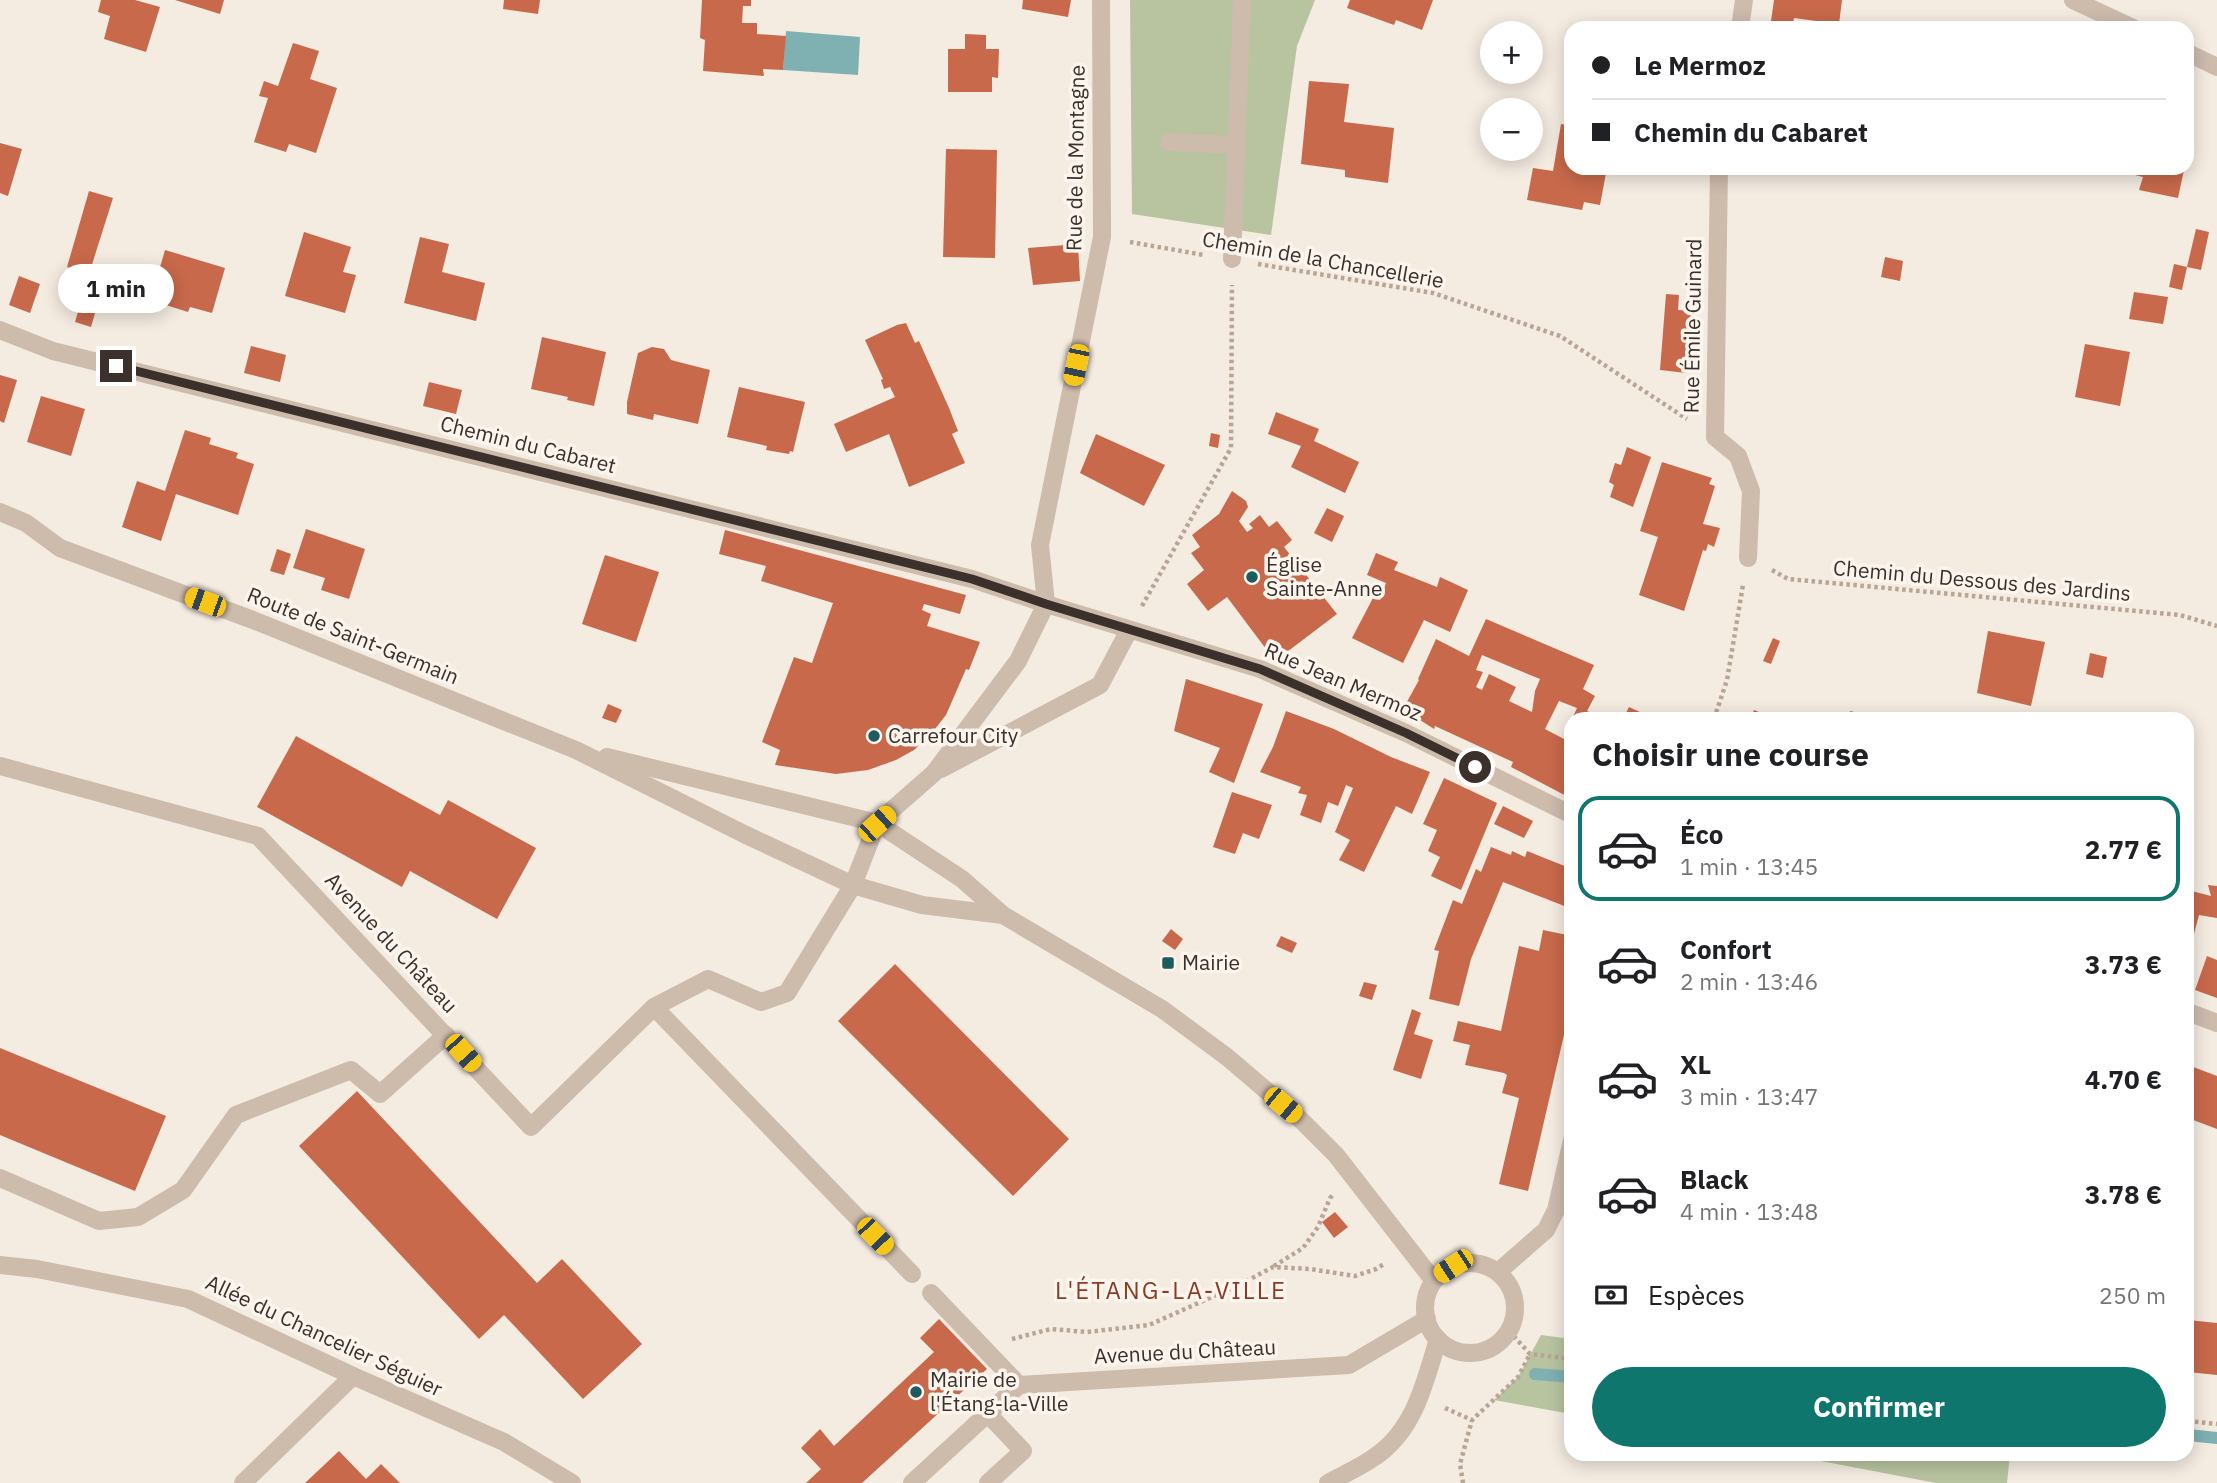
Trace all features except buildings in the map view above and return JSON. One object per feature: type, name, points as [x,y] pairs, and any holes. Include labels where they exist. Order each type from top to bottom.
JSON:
[{"type":"street","name":"Rue de la Montagne","points":[[1046,604],[1040,545],[1102,237],[1101,0]]},
{"type":"street","points":[[1232,259],[1242,0]]},
{"type":"street","points":[[1741,21],[1744,0]]},
{"type":"street","points":[[2073,0],[2118,21]]},
{"type":"street","points":[[2194,56],[2217,67]]},
{"type":"street","points":[[1169,142],[1236,145]]},
{"type":"street","name":"Rue Émile Guinard","points":[[1718,175],[1714,437],[1738,456],[1751,491],[1748,558]]},
{"type":"street","name":"Chemin du Cabaret","points":[[0,330],[53,351],[972,579],[1046,604]]},
{"type":"street","name":"Route de Saint-Germain","points":[[0,512],[26,523],[60,548],[253,620],[576,750],[746,835],[853,884],[922,905],[1003,915]]},
{"type":"street","points":[[912,1274],[654,1007],[708,979],[761,1002],[788,993],[853,884],[877,824],[934,773],[1018,661],[1046,604]]},
{"type":"street","name":"Rue Jean Mermoz","points":[[1046,604],[1260,669],[1406,733],[1564,811]]},
{"type":"street","points":[[934,773],[1100,685],[1129,630]]},
{"type":"street","name":"Route de Saint-Germain","points":[[576,750],[877,824],[962,878],[1003,915]]},
{"type":"street","name":"Avenue du Château","points":[[0,766],[258,836],[531,1127],[654,1007]]},
{"type":"street","points":[[1003,915],[1162,1009],[1216,1049],[1302,1121],[1336,1155],[1434,1281]]},
{"type":"street","points":[[2194,1014],[2217,1023]]},
{"type":"street","points":[[0,1178],[99,1221],[138,1217],[183,1190],[236,1115],[351,1070],[380,1094],[446,1035]]},
{"type":"street","points":[[1498,1272],[1546,1230],[1556,1210],[1564,1175]]},
{"type":"street","points":[[1464,1263],[1488,1266],[1498,1272],[1508,1282],[1514,1294],[1516,1308],[1509,1331],[1494,1345],[1475,1353],[1461,1352],[1438,1339],[1427,1319],[1426,1298],[1434,1281],[1453,1266],[1464,1263]]},
{"type":"street","name":"Allée du Chancelier Séguier","points":[[0,1265],[37,1269],[188,1299],[353,1376],[504,1442],[572,1483]]},
{"type":"street","points":[[912,1483],[1020,1385],[931,1293]]},
{"type":"street","name":"Avenue du Château","points":[[1020,1385],[1349,1365],[1427,1319]]},
{"type":"street","points":[[1328,1483],[1377,1456],[1403,1431],[1420,1399],[1438,1339]]},
{"type":"street","points":[[243,1483],[353,1376]]},
{"type":"street","points":[[988,1414],[1023,1451],[988,1483]]},
{"type":"path","name":"Chemin de la Chancellerie","points":[[1102,237],[1433,293],[1560,336],[1714,437]]},
{"type":"path","points":[[1129,630],[1231,448],[1232,259]]},
{"type":"path","points":[[1716,712],[1727,680],[1748,558]]},
{"type":"path","name":"Chemin du Dessous des Jardins","points":[[1748,558],[1788,579],[2180,615],[2217,626]]},
{"type":"path","points":[[986,1350],[1018,1336],[1051,1329],[1087,1332],[1149,1325],[1206,1300],[1273,1267],[1303,1248],[1318,1227],[1329,1198],[1354,1179]]},
{"type":"path","points":[[1273,1267],[1355,1276],[1376,1269],[1408,1247]]},
{"type":"path","points":[[1509,1331],[1530,1354],[1564,1358]]},
{"type":"path","points":[[1463,1483],[1460,1464],[1472,1420],[1518,1377],[1530,1354]]},
{"type":"path","points":[[1420,1399],[1472,1420]]},
{"type":"path","points":[[2194,1422],[2217,1424]]},
{"type":"green space","points":[[1130,0],[1315,0],[1297,46],[1271,235],[1132,214]]},
{"type":"green space","points":[[1541,1335],[1564,1338],[1564,1413],[1494,1400],[1518,1377]]},
{"type":"green space","points":[[1821,1461],[2009,1461],[2007,1483],[1936,1483]]},
{"type":"water","points":[[786,31],[860,37],[858,75],[783,70]]},
{"type":"waterway","points":[[1535,1374],[1564,1376]]},
{"type":"waterway","points":[[2194,1436],[2217,1438]]},
{"type":"place","name":"Église Sainte-Anne","points":[[1252,577]]},
{"type":"place","name":"Carrefour City","points":[[874,736]]},
{"type":"place","name":"Mairie","points":[[1168,963]]},
{"type":"place","name":"Mairie de l'Étang-la-Ville","points":[[916,1392]]},
{"type":"district","name":"L'ÉTANG-LA-VILLE","points":[[1171,1291]]},
{"type":"route","points":[[116,366],[972,579],[1260,669],[1406,733],[1475,767]]}]
